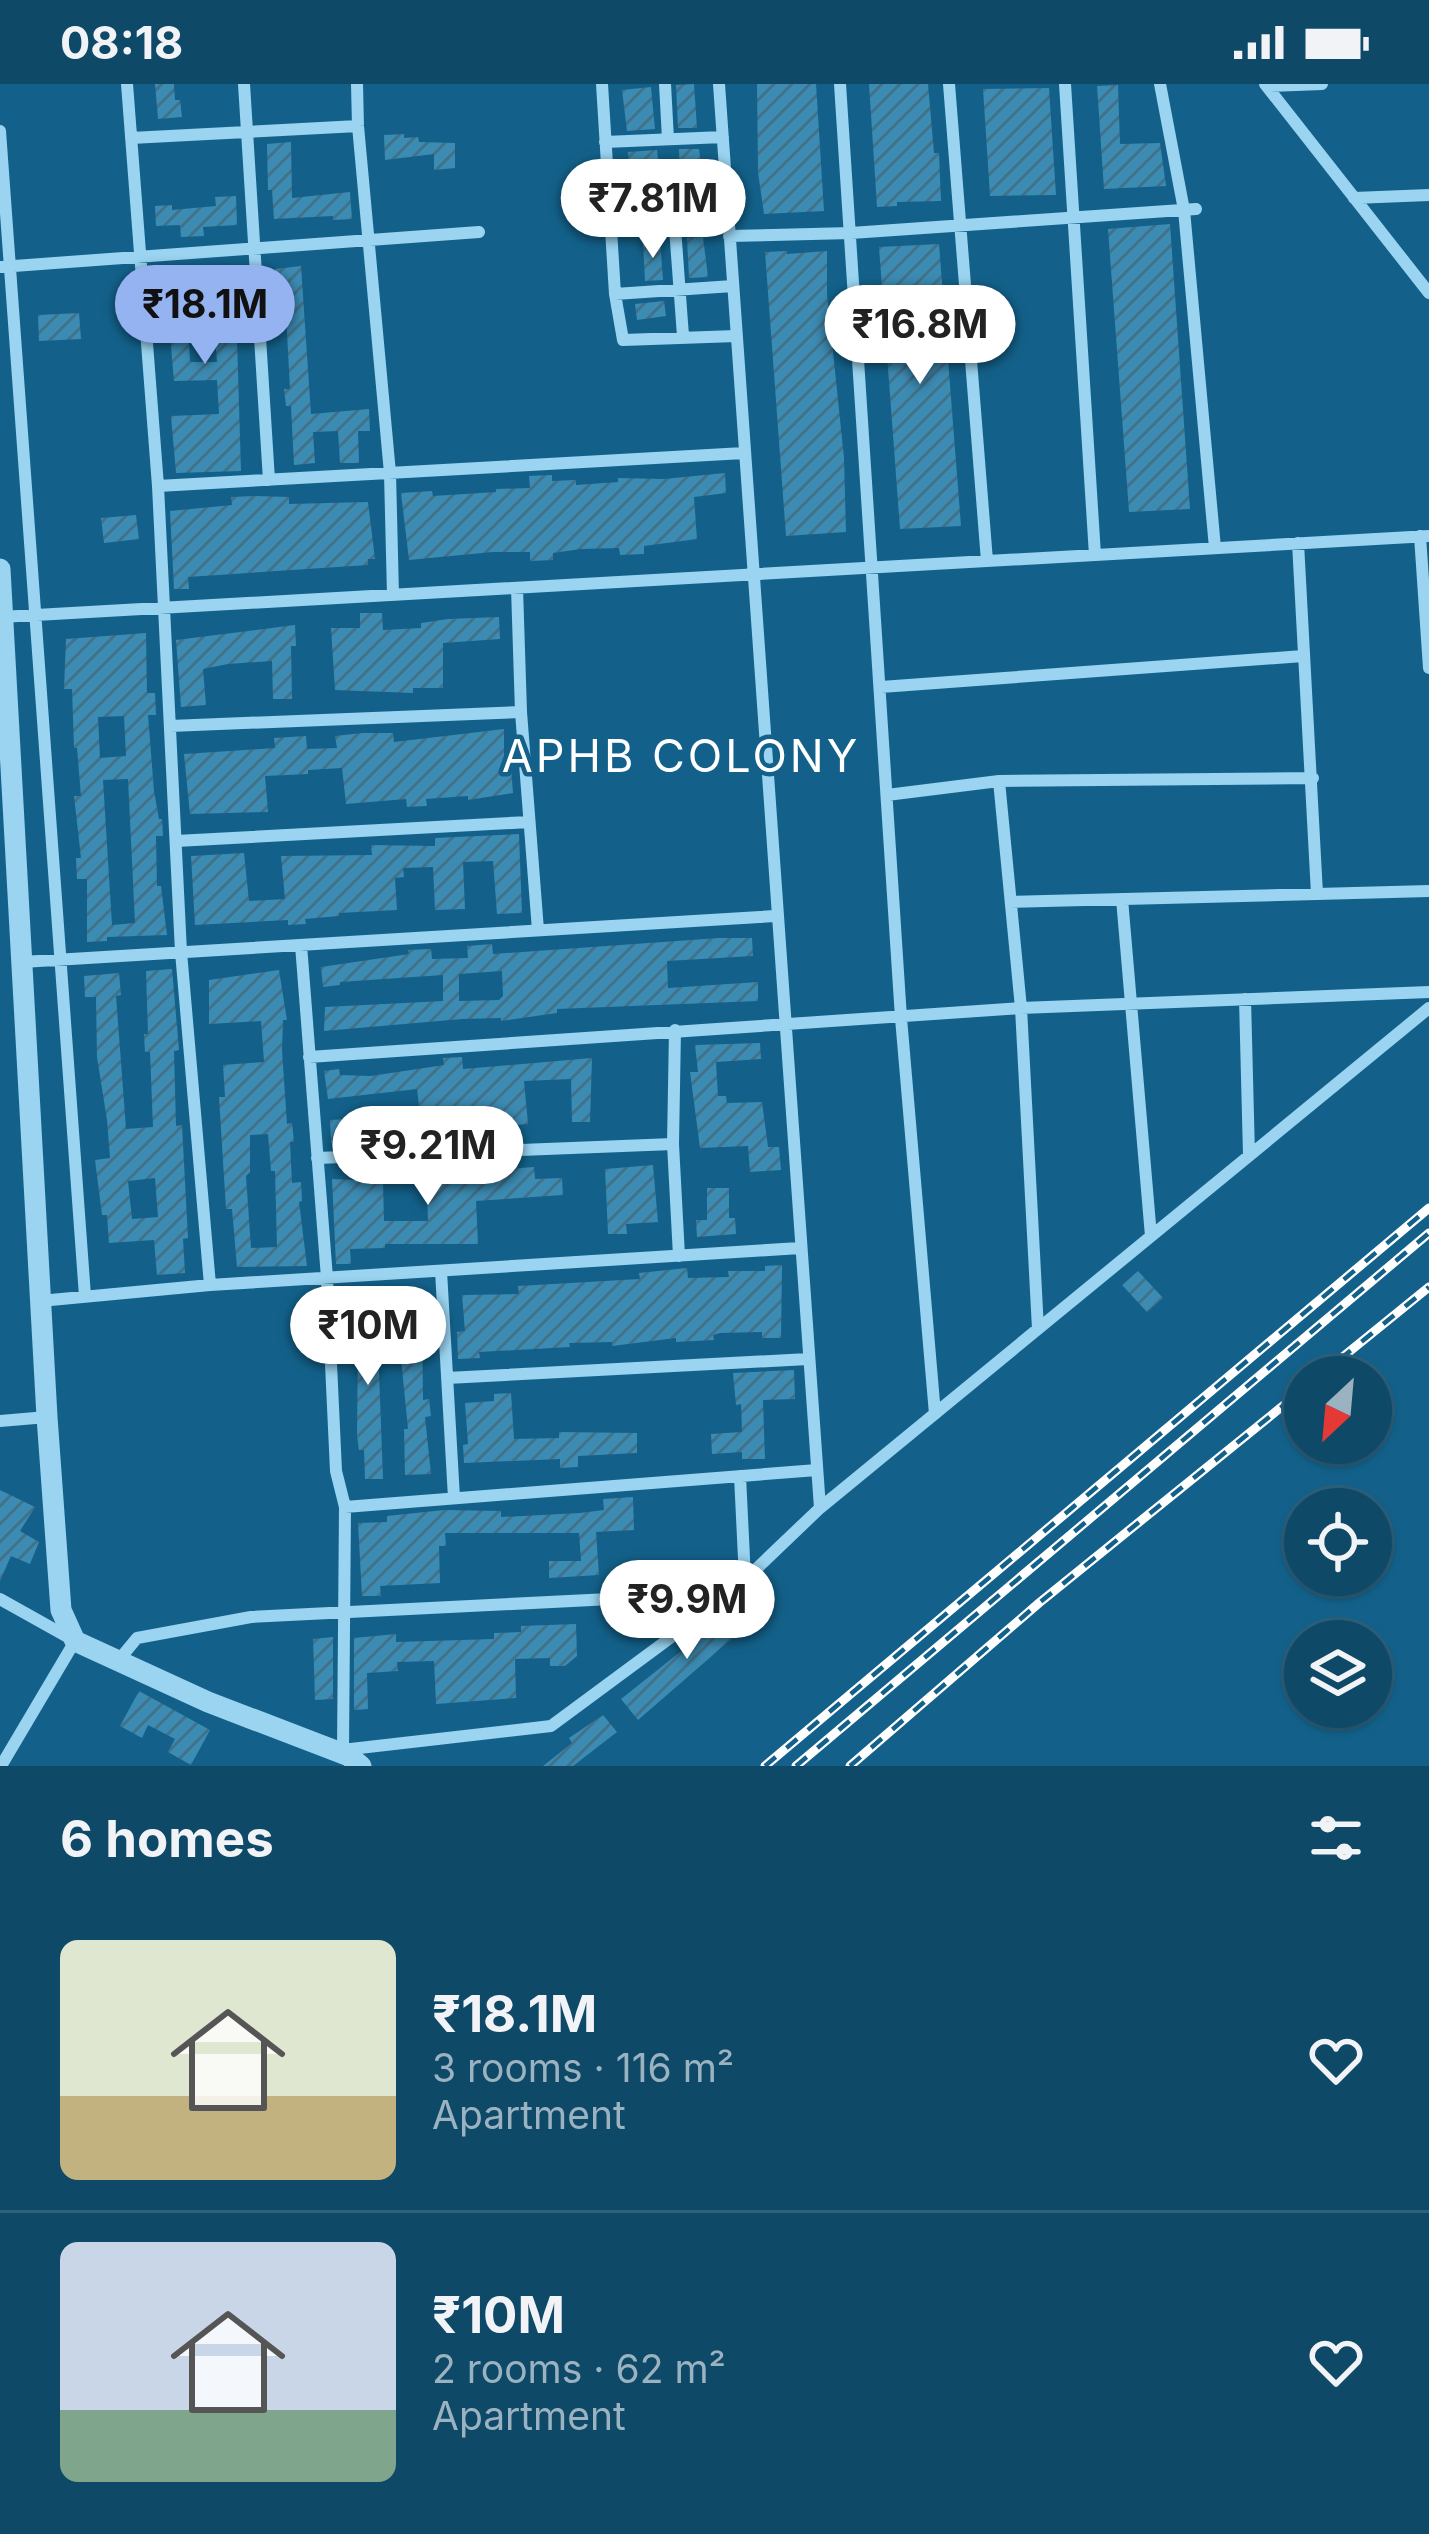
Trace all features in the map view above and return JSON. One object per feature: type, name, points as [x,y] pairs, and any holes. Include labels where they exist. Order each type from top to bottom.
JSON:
[{"type":"street","points":[[127,84],[158,486],[181,952],[211,1286]]},
{"type":"street","points":[[244,84],[269,480]]},
{"type":"street","points":[[357,84],[390,473],[393,595]]},
{"type":"street","points":[[602,84],[615,294],[623,340],[736,336]]},
{"type":"street","points":[[665,84],[668,139]]},
{"type":"street","points":[[719,84],[820,1508]]},
{"type":"street","points":[[840,84],[901,1018],[935,1414]]},
{"type":"street","points":[[949,84],[987,561]]},
{"type":"street","points":[[1065,84],[1095,555]]},
{"type":"street","points":[[1160,84],[1190,209],[1216,548]]},
{"type":"street","points":[[1266,85],[1322,84]]},
{"type":"street","points":[[1266,85],[1429,292]]},
{"type":"street","points":[[131,139],[358,126]]},
{"type":"street","points":[[0,131],[4,267],[36,616],[86,1296]]},
{"type":"street","points":[[605,142],[723,137]]},
{"type":"street","points":[[1354,198],[1429,194]]},
{"type":"street","points":[[611,231],[850,233],[1190,209]]},
{"type":"street","points":[[675,228],[683,336]]},
{"type":"street","points":[[4,267],[479,232]]},
{"type":"street","points":[[615,294],[733,286]]},
{"type":"street","points":[[158,486],[744,453]]},
{"type":"street","points":[[1,617],[1424,536],[1429,668]]},
{"type":"street","points":[[1298,543],[1317,894]]},
{"type":"street","points":[[0,568],[46,1418],[61,1610],[75,1641]]},
{"type":"street","points":[[517,588],[538,931]]},
{"type":"street","points":[[881,687],[1303,656]]},
{"type":"street","points":[[170,726],[521,712]]},
{"type":"street","points":[[887,795],[999,781],[1313,778]]},
{"type":"street","points":[[999,781],[1021,1008],[1038,1329]]},
{"type":"street","points":[[176,841],[529,822]]},
{"type":"street","points":[[1011,902],[1429,890]]},
{"type":"street","points":[[1122,899],[1151,1236]]},
{"type":"street","points":[[22,962],[776,916]]},
{"type":"street","points":[[301,945],[337,1471],[344,1507],[339,1750]]},
{"type":"street","points":[[310,1057],[1021,1008],[1429,992]]},
{"type":"street","points":[[1245,999],[1249,1155]]},
{"type":"street","points":[[339,1750],[551,1726],[731,1593],[820,1508],[1429,1007]]},
{"type":"street","points":[[675,1030],[673,1144],[679,1256]]},
{"type":"street","points":[[317,1159],[673,1144]]},
{"type":"street","points":[[40,1301],[800,1248]]},
{"type":"street","points":[[441,1271],[454,1498]]},
{"type":"street","points":[[447,1378],[808,1359]]},
{"type":"street","points":[[0,1420],[46,1418]]},
{"type":"street","points":[[344,1507],[817,1470]]},
{"type":"street","points":[[740,1476],[745,1580]]},
{"type":"street","points":[[118,1660],[137,1638],[251,1617],[731,1593]]},
{"type":"street","points":[[0,1599],[75,1641],[208,1702],[339,1750],[362,1766]]},
{"type":"street","points":[[1,1766],[75,1641]]},
{"type":"building","points":[[155,84],[174,84],[182,117],[158,119]]},
{"type":"building","points":[[694,84],[697,128],[678,128],[676,85]]},
{"type":"building","points":[[757,84],[816,84],[824,211],[764,214],[758,172]]},
{"type":"building","points":[[869,84],[928,84],[941,201],[877,207]]},
{"type":"building","points":[[1118,85],[1120,144],[1160,143],[1166,186],[1104,189],[1097,86]]},
{"type":"building","points":[[651,87],[655,129],[627,131],[622,90]]},
{"type":"building","points":[[1049,88],[1056,195],[990,196],[983,89]]},
{"type":"building","points":[[404,134],[404,138],[418,137],[419,142],[455,143],[455,168],[434,170],[434,154],[385,160],[384,135]]},
{"type":"building","points":[[291,142],[292,198],[350,192],[352,219],[274,219],[267,144]]},
{"type":"building","points":[[679,149],[699,149],[703,216],[647,219],[639,167],[629,168],[628,152],[657,150],[660,179],[680,177]]},
{"type":"building","points":[[236,196],[237,225],[203,227],[204,236],[181,237],[180,225],[156,226],[155,206],[172,205],[172,210],[216,206],[215,197]]},
{"type":"building","points":[[1170,224],[1190,509],[1129,512],[1108,229]]},
{"type":"building","points":[[703,237],[708,277],[689,278],[687,238]]},
{"type":"building","points":[[660,239],[663,280],[645,281],[643,242]]},
{"type":"building","points":[[939,244],[961,526],[900,529],[879,247]]},
{"type":"building","points":[[827,251],[846,532],[786,536],[765,252]]},
{"type":"building","points":[[301,266],[311,414],[369,409],[370,431],[358,431],[359,463],[340,463],[338,431],[313,432],[315,463],[294,465],[291,406],[286,406],[284,389],[290,389],[286,314],[283,286],[277,287],[275,269]]},
{"type":"building","points":[[235,272],[241,471],[176,473],[171,416],[219,414],[217,380],[174,381],[169,323],[162,324],[159,275]],"holes":[[[211,289],[217,362],[190,362],[186,291]]]},
{"type":"building","points":[[664,301],[666,316],[637,320],[635,304]]},
{"type":"building","points":[[79,313],[81,339],[39,341],[38,315]]},
{"type":"building","points":[[725,473],[726,493],[694,497],[697,539],[644,546],[644,554],[620,555],[619,548],[553,553],[553,560],[530,561],[530,552],[493,552],[409,560],[401,493],[432,491],[433,496],[530,488],[529,476],[552,475],[552,481],[576,480],[576,485],[618,482],[618,478]]},
{"type":"building","points":[[231,497],[289,497],[289,504],[368,502],[375,559],[368,559],[368,565],[188,577],[189,589],[174,589],[170,511],[232,505]]},
{"type":"building","points":[[136,515],[139,539],[104,543],[101,518]]},
{"type":"building","points":[[360,613],[382,613],[383,630],[421,628],[421,623],[448,619],[499,617],[500,639],[443,643],[443,688],[413,688],[413,693],[335,690],[331,628],[360,628]]},
{"type":"building","points":[[295,625],[292,699],[273,699],[272,661],[228,664],[203,669],[206,705],[181,707],[176,640]]},
{"type":"building","points":[[146,633],[147,693],[155,693],[156,715],[148,715],[154,791],[163,836],[156,836],[157,886],[161,886],[167,935],[87,942],[87,879],[77,879],[76,858],[81,858],[74,796],[81,796],[72,689],[64,689],[66,639]],"holes":[[[124,716],[126,756],[100,758],[98,717]],[[128,779],[135,923],[112,925],[103,780]]]},
{"type":"building","points":[[504,729],[504,767],[511,767],[513,793],[468,800],[468,796],[426,799],[427,806],[407,807],[406,799],[346,804],[342,768],[308,770],[308,774],[265,776],[268,812],[190,814],[184,754],[275,748],[274,738],[306,736],[307,749],[337,748],[335,736],[393,733],[394,742]]},
{"type":"building","points":[[519,834],[522,913],[497,914],[493,861],[463,862],[465,909],[435,910],[433,867],[403,868],[404,877],[395,878],[397,910],[339,913],[305,919],[306,924],[288,925],[288,920],[195,925],[191,856],[244,853],[249,901],[285,899],[281,856],[372,855],[371,845],[435,846],[435,838]]},
{"type":"building","points":[[752,938],[753,956],[667,961],[668,988],[758,982],[758,1001],[557,1009],[557,1013],[501,1021],[462,1019],[324,1031],[325,1007],[443,1001],[443,975],[323,987],[321,967],[409,954],[408,950],[431,949],[432,959],[468,958],[467,946],[492,944],[493,954]],"holes":[[[502,971],[503,996],[459,1001],[459,974]]]},
{"type":"building","points":[[172,969],[179,1050],[174,1051],[176,1126],[182,1125],[188,1238],[183,1239],[185,1273],[157,1275],[154,1240],[109,1243],[107,1215],[102,1215],[95,1160],[110,1158],[97,1057],[96,997],[85,997],[84,976],[119,973],[121,995],[116,996],[126,1129],[153,1127],[150,1052],[145,1052],[144,1034],[148,1034],[146,971]],"holes":[[[155,1178],[158,1217],[132,1219],[128,1181]]]},
{"type":"building","points":[[279,970],[287,1020],[283,1020],[282,1050],[287,1124],[292,1123],[294,1142],[290,1142],[292,1183],[301,1182],[307,1266],[237,1267],[232,1209],[226,1209],[219,1097],[225,1097],[223,1065],[264,1062],[261,1021],[209,1024],[209,980]],"holes":[[[268,1134],[271,1171],[275,1171],[277,1247],[251,1248],[246,1176],[250,1135]]]},
{"type":"building","points":[[760,1043],[761,1059],[716,1062],[718,1096],[726,1096],[727,1103],[762,1102],[768,1147],[779,1147],[781,1170],[750,1172],[748,1146],[700,1148],[690,1072],[698,1072],[695,1045]]},
{"type":"building","points":[[462,1057],[463,1069],[592,1058],[590,1122],[572,1122],[571,1079],[524,1081],[528,1124],[504,1126],[505,1130],[331,1143],[330,1120],[420,1114],[417,1089],[328,1099],[324,1071],[371,1076],[444,1065],[443,1058]]},
{"type":"building","points":[[653,1165],[658,1222],[626,1224],[627,1234],[608,1234],[605,1169]]},
{"type":"building","points":[[534,1167],[535,1179],[562,1178],[563,1195],[476,1201],[478,1244],[385,1244],[385,1248],[350,1249],[351,1264],[336,1264],[332,1179],[383,1181],[384,1221],[428,1221],[426,1171]]},
{"type":"building","points":[[707,1188],[729,1188],[729,1218],[735,1218],[736,1234],[697,1237],[696,1220],[707,1220]]},
{"type":"building","points":[[782,1265],[781,1338],[762,1338],[762,1332],[720,1333],[713,1335],[714,1340],[676,1342],[676,1338],[612,1346],[612,1342],[569,1343],[570,1347],[479,1352],[480,1358],[458,1359],[457,1332],[465,1331],[462,1295],[519,1294],[518,1286],[640,1279],[639,1273],[687,1268],[688,1278],[729,1277],[728,1271],[765,1271],[765,1266]]},
{"type":"building","points":[[1138,1271],[1163,1298],[1147,1312],[1122,1285]]},
{"type":"building","points":[[416,1287],[418,1315],[422,1315],[423,1400],[429,1399],[431,1416],[425,1417],[431,1474],[405,1475],[404,1429],[408,1429],[394,1288]]},
{"type":"building","points":[[370,1293],[383,1479],[365,1479],[364,1450],[359,1450],[357,1436],[358,1337],[354,1337],[352,1295]]},
{"type":"building","points":[[794,1370],[795,1399],[763,1400],[765,1459],[742,1459],[742,1452],[712,1454],[711,1434],[742,1432],[733,1373]]},
{"type":"building","points":[[511,1393],[514,1439],[559,1438],[559,1432],[637,1433],[637,1453],[578,1456],[578,1467],[560,1468],[560,1459],[464,1463],[463,1445],[468,1444],[465,1403],[494,1401],[494,1394]]},
{"type":"building","points":[[0,1490],[35,1507],[20,1531],[39,1542],[30,1564],[11,1556],[0,1581]]},
{"type":"building","points":[[633,1497],[634,1530],[596,1532],[599,1575],[549,1578],[549,1561],[581,1561],[579,1533],[445,1533],[446,1546],[439,1546],[440,1583],[380,1586],[381,1596],[362,1596],[358,1523],[444,1510],[501,1511],[501,1517],[580,1513],[604,1510],[603,1499]]},
{"type":"building","points":[[747,1602],[758,1616],[638,1720],[621,1699],[708,1625],[712,1630]]},
{"type":"building","points":[[576,1624],[577,1656],[565,1666],[550,1666],[550,1658],[515,1659],[516,1698],[436,1704],[434,1661],[397,1662],[398,1671],[367,1673],[368,1709],[354,1710],[354,1638],[396,1634],[396,1642],[494,1639],[494,1633],[521,1632],[521,1626]]},
{"type":"building","points":[[333,1637],[333,1699],[315,1700],[313,1639]]},
{"type":"building","points":[[139,1691],[210,1730],[191,1765],[168,1752],[175,1739],[148,1725],[142,1738],[120,1726]]},
{"type":"building","points":[[603,1715],[617,1732],[573,1766],[543,1766],[572,1743],[569,1738]]},
{"type":"railway","points":[[765,1766],[1429,1208]]},
{"type":"railway","points":[[796,1766],[1429,1233]]},
{"type":"railway","points":[[1344,1356],[1429,1287]]},
{"type":"railway","points":[[850,1766],[1039,1603],[1284,1405]]},
{"type":"district","name":"APHB COLONY","points":[[681,755]]}]
